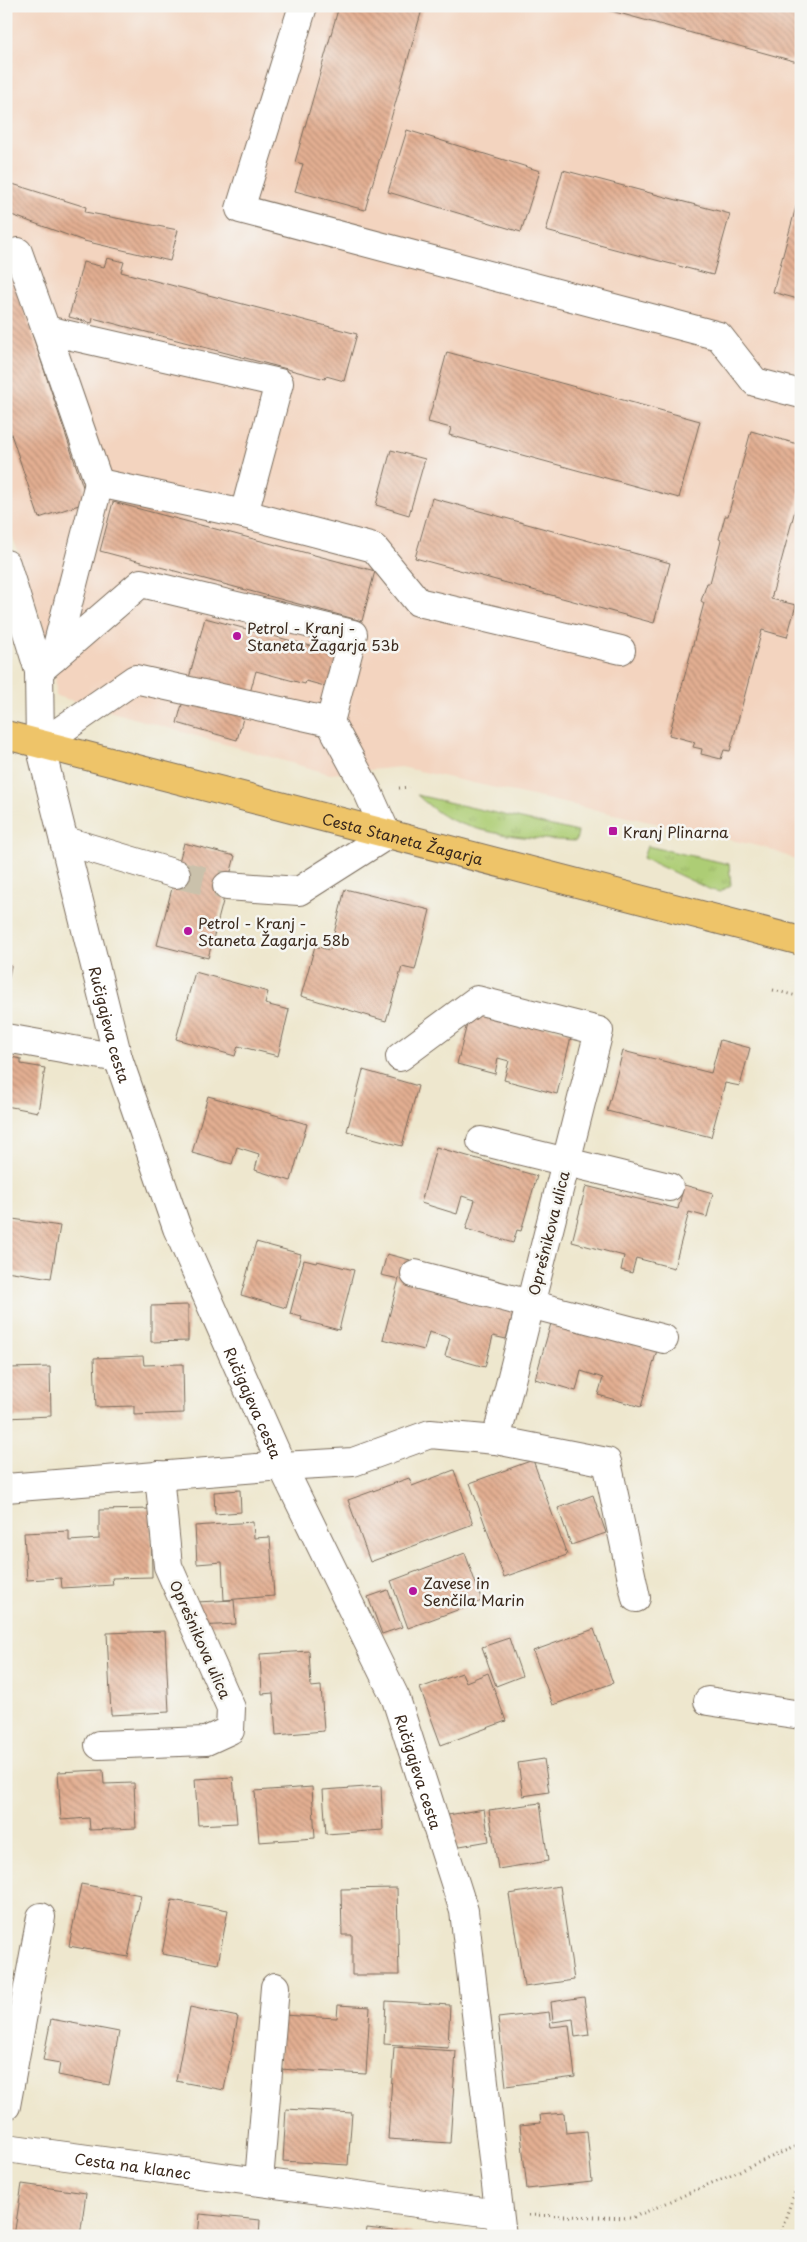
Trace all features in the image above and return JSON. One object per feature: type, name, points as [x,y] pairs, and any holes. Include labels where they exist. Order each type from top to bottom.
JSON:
[{"type":"main road","name":"Cesta Staneta Žagarja","points":[[6,735],[801,940]]},
{"type":"street","points":[[303,6],[240,209],[719,336],[755,382],[801,394]]},
{"type":"street","points":[[18,252],[98,483],[46,665]]},
{"type":"street","points":[[46,330],[279,383],[244,514]]},
{"type":"street","points":[[98,483],[244,514],[374,548],[418,602],[620,650]]},
{"type":"street","name":"Ručigajeva cesta","points":[[6,564],[46,665],[40,745],[66,841],[118,1058],[177,1228],[282,1466],[396,1700],[464,1911],[501,2225]]},
{"type":"street","points":[[46,665],[141,583],[353,634],[330,722],[367,790],[388,835],[299,891],[227,886]]},
{"type":"street","points":[[40,745],[135,678],[330,722]]},
{"type":"street","points":[[66,841],[176,874]]},
{"type":"street","name":"Oprešnikova ulica","points":[[400,1057],[477,1000],[599,1031],[496,1440]]},
{"type":"street","points":[[6,1038],[118,1058]]},
{"type":"street","name":"Oprešnikova ulica","points":[[481,1141],[669,1187]]},
{"type":"street","name":"Oprešnikova ulica","points":[[415,1274],[664,1340]]},
{"type":"street","points":[[6,1488],[353,1462],[430,1434],[496,1440],[607,1462],[636,1598]]},
{"type":"street","name":"Oprešnikova ulica","points":[[99,1744],[206,1740],[230,1730],[231,1708],[168,1566],[158,1476]]},
{"type":"street","points":[[708,1701],[801,1716]]},
{"type":"street","points":[[6,2106],[41,1917]]},
{"type":"street","points":[[259,2181],[275,1987]]},
{"type":"street","name":"Cesta na klanec","points":[[6,2148],[259,2181],[501,2225]]},
{"type":"path","points":[[773,990],[801,998]]},
{"type":"path","points":[[501,2225],[632,2218],[801,2144]]},
{"type":"path","points":[[779,2236],[801,2175]]},
{"type":"shaded area","points":[[6,6],[801,6],[801,862],[767,848],[401,767],[330,774],[56,696],[55,662],[6,517]]},
{"type":"green space","points":[[417,795],[578,832],[576,841],[511,836],[478,829],[447,818]]},
{"type":"green space","points":[[647,846],[729,864],[731,885],[720,892],[711,890],[643,858]]},
{"type":"building","points":[[339,6],[423,6],[365,210],[295,191],[303,164],[295,162]]},
{"type":"building","points":[[801,6],[801,63],[597,7]]},
{"type":"building","points":[[407,130],[540,171],[521,232],[388,192]]},
{"type":"building","points":[[563,170],[730,214],[713,275],[546,231]]},
{"type":"building","points":[[6,182],[86,207],[85,212],[178,230],[170,261],[84,241],[6,213]]},
{"type":"building","points":[[801,192],[801,300],[773,292]]},
{"type":"building","points":[[6,255],[87,499],[85,503],[39,518],[6,419]]},
{"type":"building","points":[[107,258],[124,262],[121,272],[357,334],[344,381],[326,376],[325,379],[93,318],[92,323],[69,317],[83,262],[104,267]]},
{"type":"building","points":[[447,352],[700,421],[679,498],[449,435],[451,428],[428,422]]},
{"type":"building","points":[[751,431],[801,445],[801,488],[771,599],[796,605],[787,637],[762,630],[730,751],[724,750],[721,759],[701,754],[702,749],[693,747],[695,742],[669,735],[704,603],[701,601],[707,583],[710,583],[725,516],[728,516]]},
{"type":"building","points":[[391,450],[425,459],[409,515],[376,505]]},
{"type":"building","points":[[432,498],[670,563],[654,623],[415,558]]},
{"type":"building","points":[[113,502],[375,571],[362,621],[100,551]]},
{"type":"building","points":[[205,618],[341,654],[332,688],[306,681],[305,684],[256,671],[237,740],[177,723]]},
{"type":"building","points":[[184,843],[235,856],[208,958],[157,945]]},
{"type":"building","points":[[345,889],[430,910],[415,970],[402,967],[386,1021],[301,996],[315,946],[330,950]]},
{"type":"building","points":[[6,965],[11,966],[7,987],[6,987]]},
{"type":"building","points":[[195,972],[268,992],[265,1004],[289,1010],[278,1056],[238,1046],[235,1056],[176,1039]]},
{"type":"building","points":[[471,1008],[572,1033],[557,1094],[504,1080],[509,1061],[498,1058],[495,1074],[457,1064]]},
{"type":"building","points":[[720,1040],[750,1048],[740,1086],[725,1083],[711,1137],[607,1111],[623,1051],[711,1073]]},
{"type":"building","points":[[6,1056],[21,1059],[21,1064],[45,1068],[38,1112],[6,1106]]},
{"type":"building","points":[[363,1070],[418,1086],[402,1146],[347,1131]]},
{"type":"building","points":[[208,1096],[307,1124],[291,1181],[255,1170],[259,1154],[237,1147],[232,1164],[192,1153]]},
{"type":"building","points":[[436,1147],[537,1176],[521,1231],[517,1230],[513,1243],[466,1229],[475,1200],[462,1196],[457,1214],[421,1203]]},
{"type":"building","points":[[684,1185],[713,1193],[707,1217],[689,1212],[674,1268],[636,1258],[632,1273],[621,1270],[624,1256],[572,1242],[586,1186],[678,1209]]},
{"type":"building","points":[[6,1218],[60,1226],[51,1278],[6,1271]]},
{"type":"building","points":[[256,1242],[301,1254],[286,1308],[241,1295]]},
{"type":"building","points":[[387,1254],[410,1260],[404,1281],[514,1310],[506,1339],[493,1336],[485,1367],[445,1356],[450,1338],[429,1332],[424,1350],[383,1339],[399,1279],[381,1275]]},
{"type":"building","points":[[304,1260],[316,1263],[317,1261],[354,1270],[339,1330],[301,1320],[302,1317],[290,1314]]},
{"type":"building","points":[[188,1305],[188,1341],[151,1342],[151,1306]]},
{"type":"building","points":[[552,1320],[657,1350],[641,1407],[598,1395],[603,1378],[581,1371],[576,1391],[535,1379]]},
{"type":"building","points":[[6,1345],[9,1345],[10,1368],[50,1367],[51,1416],[6,1418]]},
{"type":"building","points":[[143,1356],[144,1365],[183,1364],[184,1413],[134,1415],[134,1406],[96,1407],[94,1358]]},
{"type":"building","points":[[533,1460],[567,1555],[504,1577],[470,1483]]},
{"type":"building","points":[[454,1470],[473,1524],[370,1562],[348,1500],[409,1478],[412,1486]]},
{"type":"building","points":[[240,1490],[241,1512],[215,1514],[214,1492]]},
{"type":"building","points":[[593,1495],[606,1533],[571,1545],[558,1508]]},
{"type":"building","points":[[151,1509],[152,1577],[112,1578],[113,1585],[62,1588],[61,1578],[27,1580],[24,1533],[69,1531],[69,1541],[99,1539],[99,1510]]},
{"type":"building","points":[[253,1522],[254,1538],[270,1537],[274,1596],[224,1600],[222,1562],[197,1564],[195,1526]]},
{"type":"building","points":[[465,1553],[482,1601],[408,1628],[391,1581]]},
{"type":"building","points":[[388,1590],[402,1627],[382,1634],[368,1597]]},
{"type":"building","points":[[234,1600],[236,1624],[199,1626],[197,1602]]},
{"type":"building","points":[[594,1629],[613,1683],[553,1705],[533,1651]]},
{"type":"building","points":[[165,1631],[169,1712],[111,1715],[107,1633]]},
{"type":"building","points":[[509,1638],[522,1676],[496,1686],[482,1647]]},
{"type":"building","points":[[309,1651],[311,1687],[321,1686],[324,1731],[276,1735],[273,1693],[262,1694],[260,1654]]},
{"type":"building","points":[[462,1673],[466,1682],[488,1673],[506,1721],[441,1745],[420,1688]]},
{"type":"building","points":[[544,1759],[549,1792],[523,1796],[518,1763]]},
{"type":"building","points":[[103,1770],[104,1784],[134,1783],[136,1828],[90,1830],[89,1818],[61,1820],[58,1772]]},
{"type":"building","points":[[233,1777],[237,1823],[198,1825],[195,1779]]},
{"type":"building","points":[[381,1786],[383,1830],[326,1834],[323,1790]]},
{"type":"building","points":[[312,1787],[315,1838],[259,1842],[255,1791]]},
{"type":"building","points":[[540,1803],[548,1861],[498,1869],[489,1810]]},
{"type":"building","points":[[484,1809],[489,1841],[454,1847],[448,1815]]},
{"type":"building","points":[[81,1884],[141,1895],[128,1957],[69,1946]]},
{"type":"building","points":[[560,1886],[574,1980],[524,1987],[509,1894]]},
{"type":"building","points":[[397,1888],[399,1975],[352,1975],[352,1935],[342,1935],[341,1889]]},
{"type":"building","points":[[172,1900],[228,1910],[218,1964],[162,1954]]},
{"type":"building","points":[[584,1997],[589,2035],[575,2037],[573,2019],[553,2022],[551,2002]]},
{"type":"building","points":[[386,2001],[450,2005],[448,2048],[384,2044]]},
{"type":"building","points":[[338,2005],[370,2007],[366,2074],[279,2069],[282,2015],[337,2018]]},
{"type":"building","points":[[190,2007],[238,2017],[224,2090],[176,2081]]},
{"type":"building","points":[[549,2012],[551,2027],[569,2025],[575,2077],[506,2086],[498,2018]]},
{"type":"building","points":[[51,2019],[119,2032],[109,2085],[58,2075],[60,2063],[43,2060]]},
{"type":"building","points":[[394,2047],[456,2051],[450,2143],[388,2139]]},
{"type":"building","points":[[286,2109],[352,2113],[348,2165],[283,2161]]},
{"type":"building","points":[[564,2113],[566,2133],[587,2131],[592,2182],[527,2189],[520,2125],[541,2123],[540,2115]]},
{"type":"building","points":[[22,2184],[86,2193],[80,2236],[14,2236]]},
{"type":"building","points":[[200,2214],[260,2220],[259,2236],[198,2236]]},
{"type":"building","points":[[367,2228],[421,2234],[421,2236],[366,2236]]},
{"type":"tunnel","points":[[176,874],[227,886]]},
{"type":"place","name":"Petrol - Kranj - Staneta Žagarja 53b","points":[[237,636]]},
{"type":"place","name":"Kranj Plinarna","points":[[613,831]]},
{"type":"place","name":"Petrol - Kranj - Staneta Žagarja 58b","points":[[188,931]]},
{"type":"place","name":"Zavese in Senčila Marin","points":[[413,1591]]}]
